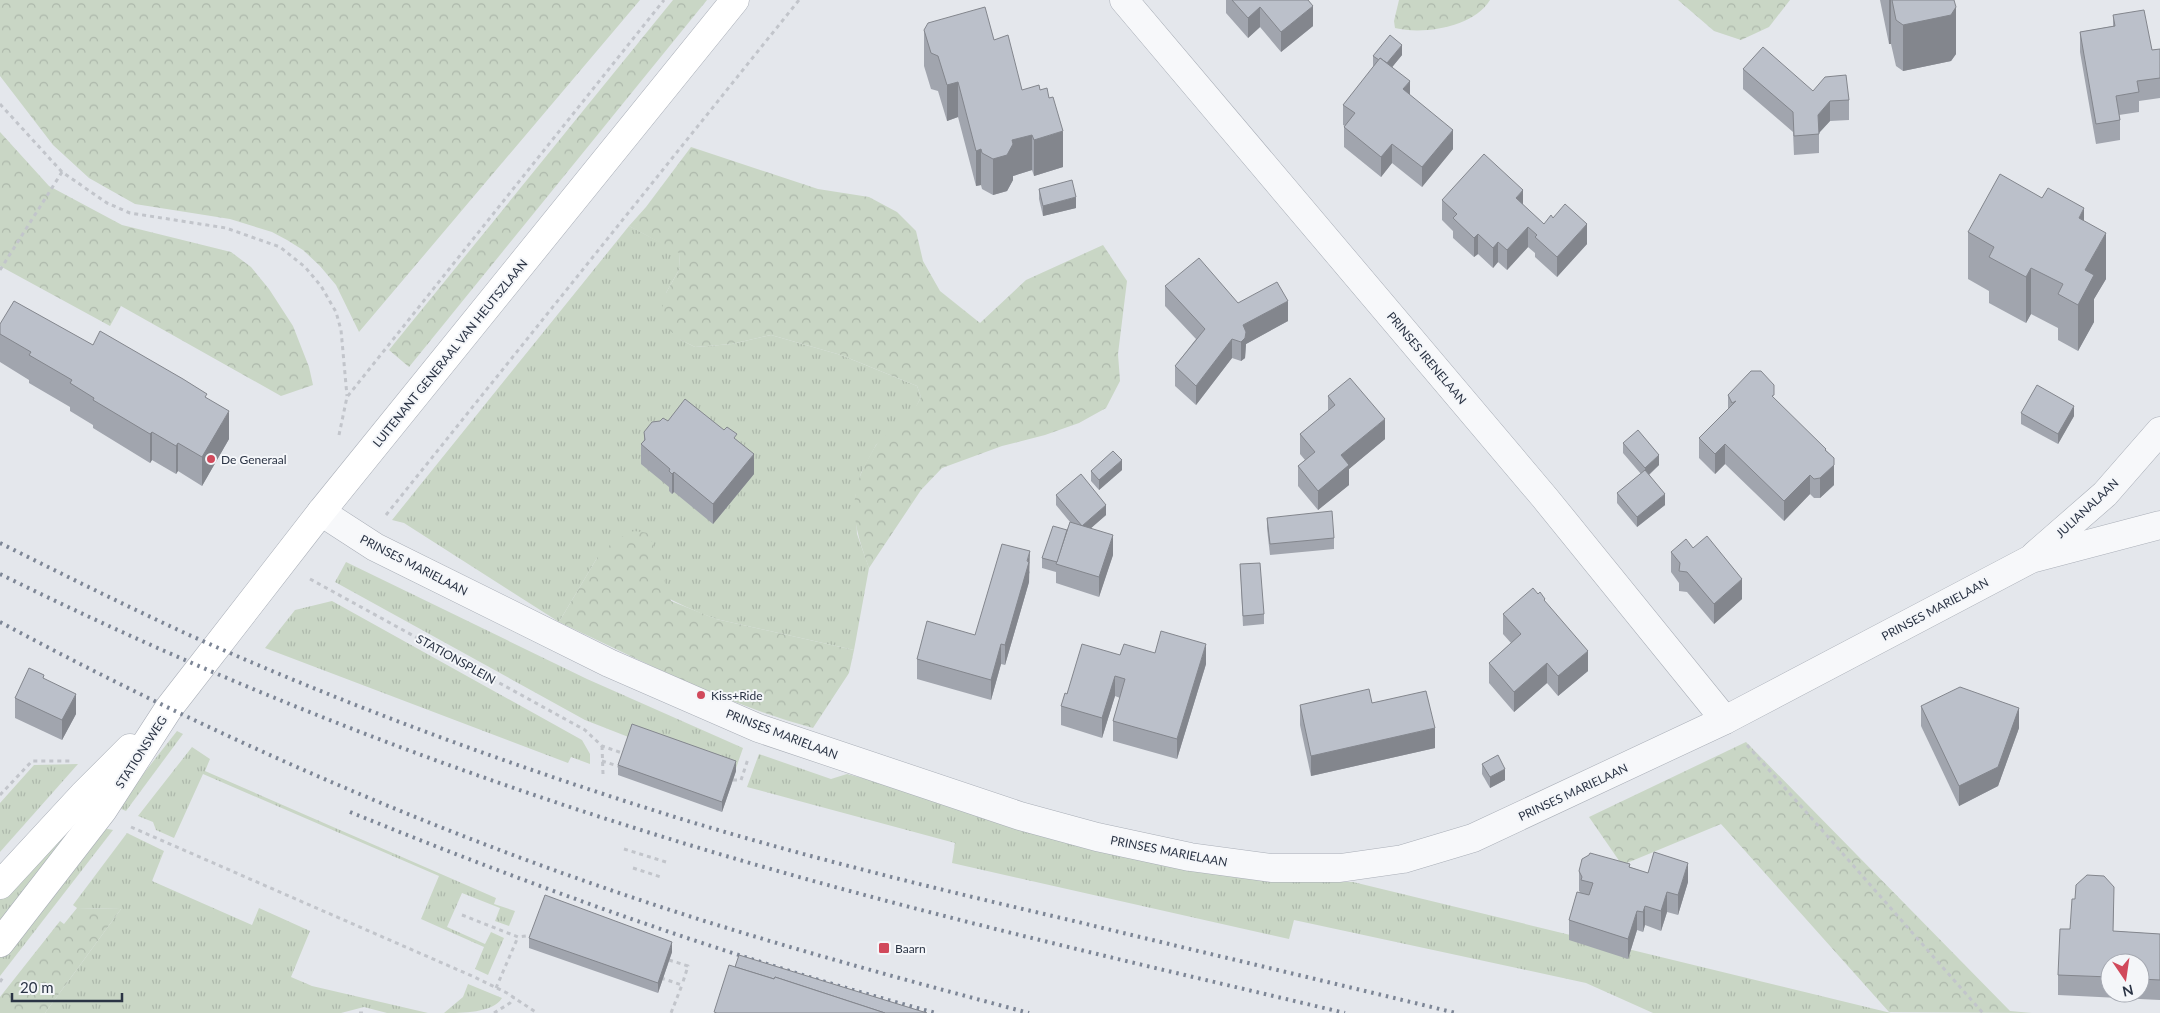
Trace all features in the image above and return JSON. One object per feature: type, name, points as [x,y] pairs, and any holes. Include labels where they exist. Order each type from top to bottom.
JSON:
[{"type":"main road","name":"LUITENANT GENERAAL VAN HEUTSZLAAN","points":[[169,708],[321,512],[735,0]]},
{"type":"main road","name":"STATIONSWEG","points":[[0,943],[103,810],[169,708]]},
{"type":"main road","name":"STATIONSWEG","points":[[0,885],[83,795],[169,708]]},
{"type":"street","name":"PRINSES IRENELAAN","points":[[1124,0],[1545,498],[1725,720]]},
{"type":"street","name":"JULIANALAAN","points":[[2031,559],[2105,494],[2160,431]]},
{"type":"street","name":"PRINSES MARIELAAN","points":[[321,512],[365,540],[609,663],[758,728],[1020,816],[1097,836],[1190,857],[1262,867],[1340,868],[1403,859],[1473,838],[1725,720],[2031,559],[2160,525]]},
{"type":"path","points":[[347,397],[664,0]]},
{"type":"path","points":[[365,540],[799,0]]},
{"type":"path","points":[[0,104],[62,172],[107,203],[130,213],[226,228],[280,247],[305,267],[321,286],[336,312],[341,330],[347,397],[337,442]]},
{"type":"path","points":[[0,270],[62,172]]},
{"type":"path","name":"STATIONSPLEIN","points":[[307,577],[585,730],[602,746]]},
{"type":"path","points":[[1725,720],[1983,1013]]},
{"type":"path","points":[[603,774],[602,746],[625,754]]},
{"type":"path","points":[[0,796],[32,761],[79,761]]},
{"type":"path","points":[[602,761],[621,767]]},
{"type":"path","points":[[103,810],[122,823],[496,988],[514,997],[537,1013]]},
{"type":"path","points":[[624,849],[666,862]]},
{"type":"path","points":[[633,868],[661,877]]},
{"type":"path","points":[[462,915],[518,937],[538,935]]},
{"type":"path","points":[[496,988],[518,937]]},
{"type":"path","points":[[670,960],[688,966],[671,1013]]},
{"type":"path","points":[[660,978],[682,985]]},
{"type":"path","points":[[494,1013],[510,1003],[514,997]]},
{"type":"path","points":[[359,1013],[365,1013]]},
{"type":"green space","points":[[0,0],[640,0],[359,332],[336,285],[303,250],[287,240],[272,232],[230,219],[135,204],[89,178],[53,145],[0,76]]},
{"type":"green space","points":[[673,0],[707,0],[409,367],[389,350]]},
{"type":"green space","points":[[1399,0],[1490,0],[1483,9],[1461,23],[1434,29],[1407,30],[1395,28],[1394,21]]},
{"type":"green space","points":[[1678,0],[1790,0],[1769,27],[1741,40],[1714,31]]},
{"type":"green space","points":[[0,132],[49,186],[122,225],[231,252],[251,267],[269,289],[293,326],[309,367],[313,385],[281,396],[121,306],[110,326],[0,266]]},
{"type":"green space","points":[[691,147],[818,189],[869,197],[897,212],[916,231],[923,261],[940,291],[980,323],[1026,280],[1103,245],[1127,281],[1118,354],[1120,381],[1106,408],[1079,423],[1045,435],[1002,446],[942,468],[921,490],[869,568],[857,527],[855,514],[856,488],[860,475],[876,446],[906,418],[921,397],[917,386],[841,355],[771,335],[732,344],[695,347],[681,340],[668,329],[662,308],[666,293],[680,268],[679,253],[629,226],[646,207]]},
{"type":"green space","points":[[629,226],[679,252],[680,268],[666,293],[681,340],[695,347],[732,344],[771,335],[841,355],[917,386],[921,397],[914,411],[900,426],[876,445],[861,473],[855,498],[857,534],[869,568],[854,650],[716,619],[670,599],[597,558],[559,622],[404,523],[392,520]]},
{"type":"green space","points":[[634,531],[649,533],[671,601],[716,619],[854,650],[849,673],[813,728],[747,707],[715,694],[559,622],[597,558],[616,539]]},
{"type":"green space","points":[[346,562],[587,679],[743,748],[735,771],[631,738],[585,720],[335,582]]},
{"type":"green space","points":[[332,601],[582,740],[590,754],[590,764],[571,757],[568,763],[265,648],[295,610]]},
{"type":"green space","points":[[177,731],[183,734],[126,811],[119,808],[118,806]]},
{"type":"green space","points":[[1746,742],[2010,1011],[2032,1013],[1889,1012],[1721,824],[1622,865],[1589,817]]},
{"type":"green space","points":[[192,747],[210,759],[205,771],[496,898],[494,904],[515,911],[509,926],[495,921],[500,908],[462,893],[447,927],[485,944],[491,932],[504,938],[488,975],[475,969],[484,947],[421,919],[439,876],[203,774],[174,838],[156,830],[153,822],[138,816]]},
{"type":"green space","points":[[759,754],[831,779],[847,774],[896,787],[1067,843],[1264,880],[1353,882],[1891,1013],[1653,1013],[1586,983],[1294,920],[1289,939],[952,863],[955,843],[747,787]]},
{"type":"green space","points":[[78,764],[0,852],[0,803],[34,765]]},
{"type":"green space","points":[[82,812],[86,815],[0,925],[0,900]]},
{"type":"green space","points":[[103,828],[113,830],[0,976],[0,957]]},
{"type":"green space","points":[[127,833],[164,851],[152,881],[252,925],[259,908],[310,931],[291,977],[312,986],[428,1013],[387,1013],[364,1007],[341,1013],[45,1013],[121,909],[77,908],[73,905]]},
{"type":"green space","points":[[77,908],[121,909],[45,1013],[0,1013],[0,997],[60,921],[64,924]]},
{"type":"green space","points":[[468,984],[502,998],[492,1007],[468,1012],[444,1013],[463,997]]},
{"type":"building","points":[[1232,0],[1308,0],[1313,6],[1281,32],[1260,7],[1248,18]]},
{"type":"building","points":[[1892,0],[1954,0],[1956,7],[1951,15],[1903,25],[1896,20]]},
{"type":"building","points":[[985,7],[994,40],[1008,35],[1022,90],[1039,85],[1040,90],[1047,88],[1049,98],[1053,97],[1063,131],[1034,140],[1032,135],[1012,140],[1013,144],[1007,155],[993,159],[982,153],[981,149],[976,151],[958,82],[947,85],[938,56],[931,53],[924,30],[928,23]]},
{"type":"building","points":[[2144,10],[2152,50],[2160,49],[2160,78],[2137,81],[2139,92],[2116,96],[2120,120],[2096,124],[2080,32],[2115,26],[2113,15]]},
{"type":"building","points":[[1390,35],[1402,45],[1387,63],[1373,56]]},
{"type":"building","points":[[1763,47],[1813,91],[1825,77],[1846,75],[1849,100],[1830,101],[1818,115],[1819,134],[1794,136],[1793,112],[1743,69]]},
{"type":"building","points":[[1380,58],[1410,81],[1403,89],[1453,130],[1422,167],[1392,144],[1381,157],[1344,127],[1355,113],[1343,105]]},
{"type":"building","points":[[1484,154],[1523,190],[1516,198],[1544,224],[1551,215],[1553,218],[1565,204],[1587,224],[1557,257],[1535,237],[1537,235],[1528,227],[1507,250],[1498,242],[1493,248],[1478,234],[1474,238],[1453,218],[1457,214],[1442,200]]},
{"type":"building","points":[[2000,174],[2042,198],[2048,188],[2084,208],[2079,218],[2106,233],[2085,270],[2094,275],[2078,305],[2058,294],[2063,284],[2031,268],[2026,277],[1989,257],[1994,247],[1968,232]]},
{"type":"building","points":[[1072,180],[1076,197],[1043,206],[1039,189]]},
{"type":"building","points":[[1199,258],[1238,303],[1277,282],[1288,301],[1243,325],[1246,332],[1245,338],[1241,342],[1232,339],[1196,386],[1175,366],[1205,329],[1165,286]]},
{"type":"building","points":[[14,301],[93,345],[100,331],[183,379],[207,394],[205,397],[229,411],[202,457],[178,443],[176,446],[152,432],[150,434],[93,400],[94,398],[70,383],[72,380],[29,355],[31,352],[0,334],[0,324]]},
{"type":"building","points":[[1751,371],[1761,371],[1774,385],[1774,395],[1772,396],[1834,458],[1834,465],[1820,478],[1814,479],[1810,475],[1784,501],[1725,444],[1715,454],[1699,438],[1736,401],[1732,403],[1728,395]]},
{"type":"building","points":[[1350,378],[1385,419],[1341,455],[1349,465],[1318,491],[1298,466],[1315,452],[1300,434],[1335,405],[1328,396]]},
{"type":"building","points":[[2037,385],[2074,406],[2058,434],[2021,413]]},
{"type":"building","points":[[685,399],[724,430],[727,427],[737,434],[734,438],[754,454],[713,504],[674,472],[672,474],[669,471],[670,469],[641,444],[645,440],[644,432],[652,422],[660,421],[663,418],[668,421]]},
{"type":"building","points":[[1638,430],[1659,455],[1645,468],[1623,443]]},
{"type":"building","points":[[1113,451],[1122,460],[1099,480],[1091,471]]},
{"type":"building","points":[[1645,470],[1665,494],[1637,517],[1617,493]]},
{"type":"building","points":[[1081,474],[1106,505],[1082,526],[1056,495]]},
{"type":"building","points":[[1332,511],[1334,538],[1270,544],[1267,518]]},
{"type":"building","points":[[1070,522],[1113,535],[1099,577],[1056,564]]},
{"type":"building","points":[[1053,526],[1067,530],[1057,562],[1042,558]]},
{"type":"building","points":[[1707,536],[1742,579],[1714,604],[1687,572],[1679,571],[1680,563],[1671,552],[1686,539],[1693,548]]},
{"type":"building","points":[[1002,544],[1030,551],[1027,561],[1029,562],[1005,645],[1001,644],[991,680],[917,659],[927,621],[975,635]]},
{"type":"building","points":[[1260,563],[1264,614],[1243,616],[1240,564]]},
{"type":"building","points":[[1533,588],[1538,594],[1540,592],[1544,600],[1588,651],[1558,676],[1547,663],[1514,692],[1489,663],[1521,634],[1503,614]]},
{"type":"building","points":[[1161,631],[1206,644],[1177,739],[1113,721],[1125,679],[1115,676],[1102,718],[1061,706],[1065,693],[1067,694],[1082,644],[1120,655],[1124,644],[1155,653]]},
{"type":"building","points":[[29,668],[44,675],[43,678],[76,694],[62,720],[15,698]]},
{"type":"building","points":[[1960,687],[2019,708],[1998,767],[1959,786],[1921,706]]},
{"type":"building","points":[[1369,689],[1372,703],[1426,691],[1435,728],[1311,756],[1300,705]]},
{"type":"building","points":[[632,724],[736,761],[722,802],[618,765]]},
{"type":"building","points":[[1498,755],[1505,769],[1490,777],[1482,764]]},
{"type":"building","points":[[1654,852],[1688,863],[1678,895],[1667,892],[1661,911],[1645,906],[1643,912],[1637,911],[1628,939],[1569,920],[1577,892],[1589,895],[1593,883],[1581,880],[1582,877],[1579,871],[1582,859],[1590,853],[1630,864],[1629,867],[1648,873]]},
{"type":"building","points":[[2087,875],[2104,876],[2114,887],[2113,931],[2160,934],[2160,980],[2150,980],[2150,953],[2100,953],[2100,977],[2058,975],[2060,929],[2070,929],[2072,899],[2075,899],[2076,885]]},
{"type":"building","points":[[545,895],[672,942],[658,983],[529,938]]},
{"type":"building","points":[[739,955],[927,1013],[885,1013],[775,977],[774,979],[735,967]]},
{"type":"building","points":[[729,965],[774,979],[775,977],[885,1013],[717,1013],[714,1012]]},
{"type":"railway","points":[[0,543],[187,634],[308,686],[430,734],[616,798],[727,833],[875,873],[1456,1013]]},
{"type":"railway","points":[[0,574],[174,655],[352,729],[442,763],[624,825],[794,876],[951,918],[1345,1013]]},
{"type":"railway","points":[[0,622],[234,739],[394,809],[476,841],[640,900],[736,931],[1029,1013]]},
{"type":"railway","points":[[350,812],[494,869],[640,922],[787,970],[936,1013]]},
{"type":"place","name":"De Generaal","points":[[211,459]]},
{"type":"place","name":"Kiss+Ride","points":[[701,695]]},
{"type":"place","name":"Baarn","points":[[884,948]]}]
